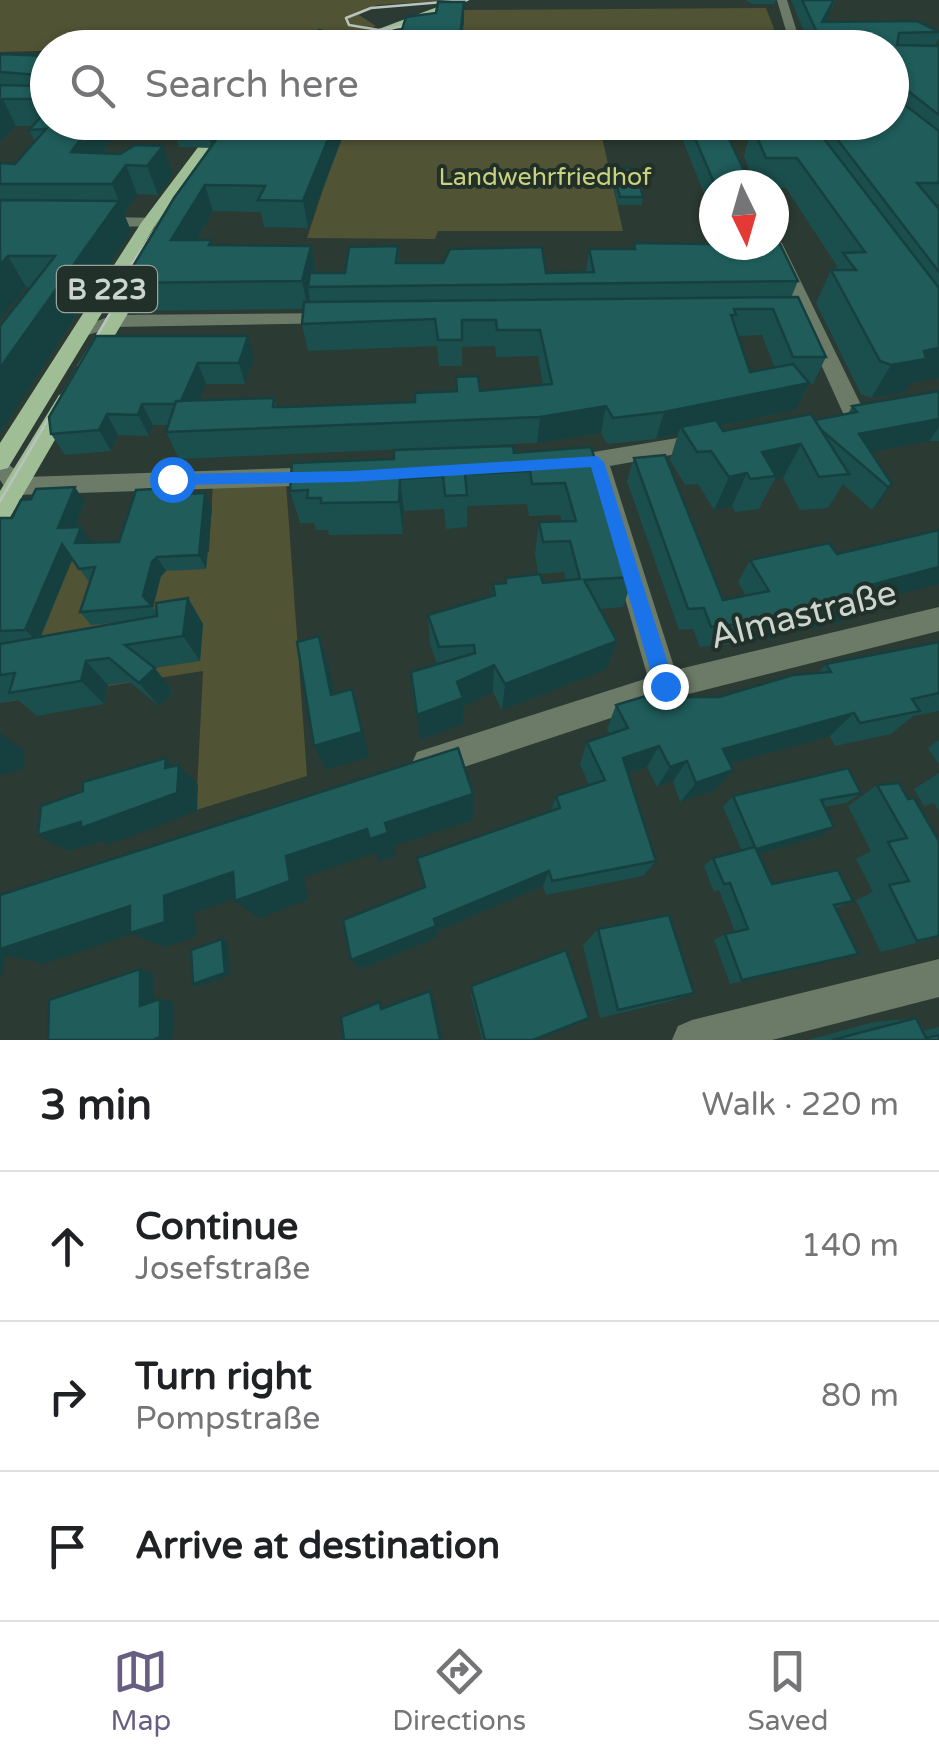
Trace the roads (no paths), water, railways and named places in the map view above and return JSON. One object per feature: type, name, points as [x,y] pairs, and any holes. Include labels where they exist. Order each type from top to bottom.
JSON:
[{"type":"main road","points":[[385,30],[465,0]]},
{"type":"main road","points":[[390,30],[478,0]]},
{"type":"main road","name":"B 223","points":[[0,512],[5,472],[81,332],[149,223],[211,140]]},
{"type":"main road","name":"B 223","points":[[162,239],[229,140]]},
{"type":"main road","name":"B 223","points":[[5,472],[113,321],[152,256]]},
{"type":"street","points":[[783,3],[792,30]]},
{"type":"street","points":[[78,222],[172,222]]},
{"type":"street","points":[[780,260],[797,314],[854,413]]},
{"type":"street","points":[[81,332],[113,321],[362,318]]},
{"type":"street","points":[[545,468],[730,436]]},
{"type":"street","points":[[597,462],[665,686]]},
{"type":"street","points":[[5,472],[351,476]]},
{"type":"street","name":"Almastraße","points":[[394,774],[665,686],[939,619]]},
{"type":"street","points":[[692,1040],[939,978]]},
{"type":"tram line","points":[[405,26],[379,30],[349,25],[346,18],[371,8],[467,0]]},
{"type":"tram line","points":[[128,270],[183,187]]},
{"type":"tram line","points":[[0,501],[139,264]]},
{"type":"park label","name":"Landwehrfriedhof","points":[[545,176]]}]
